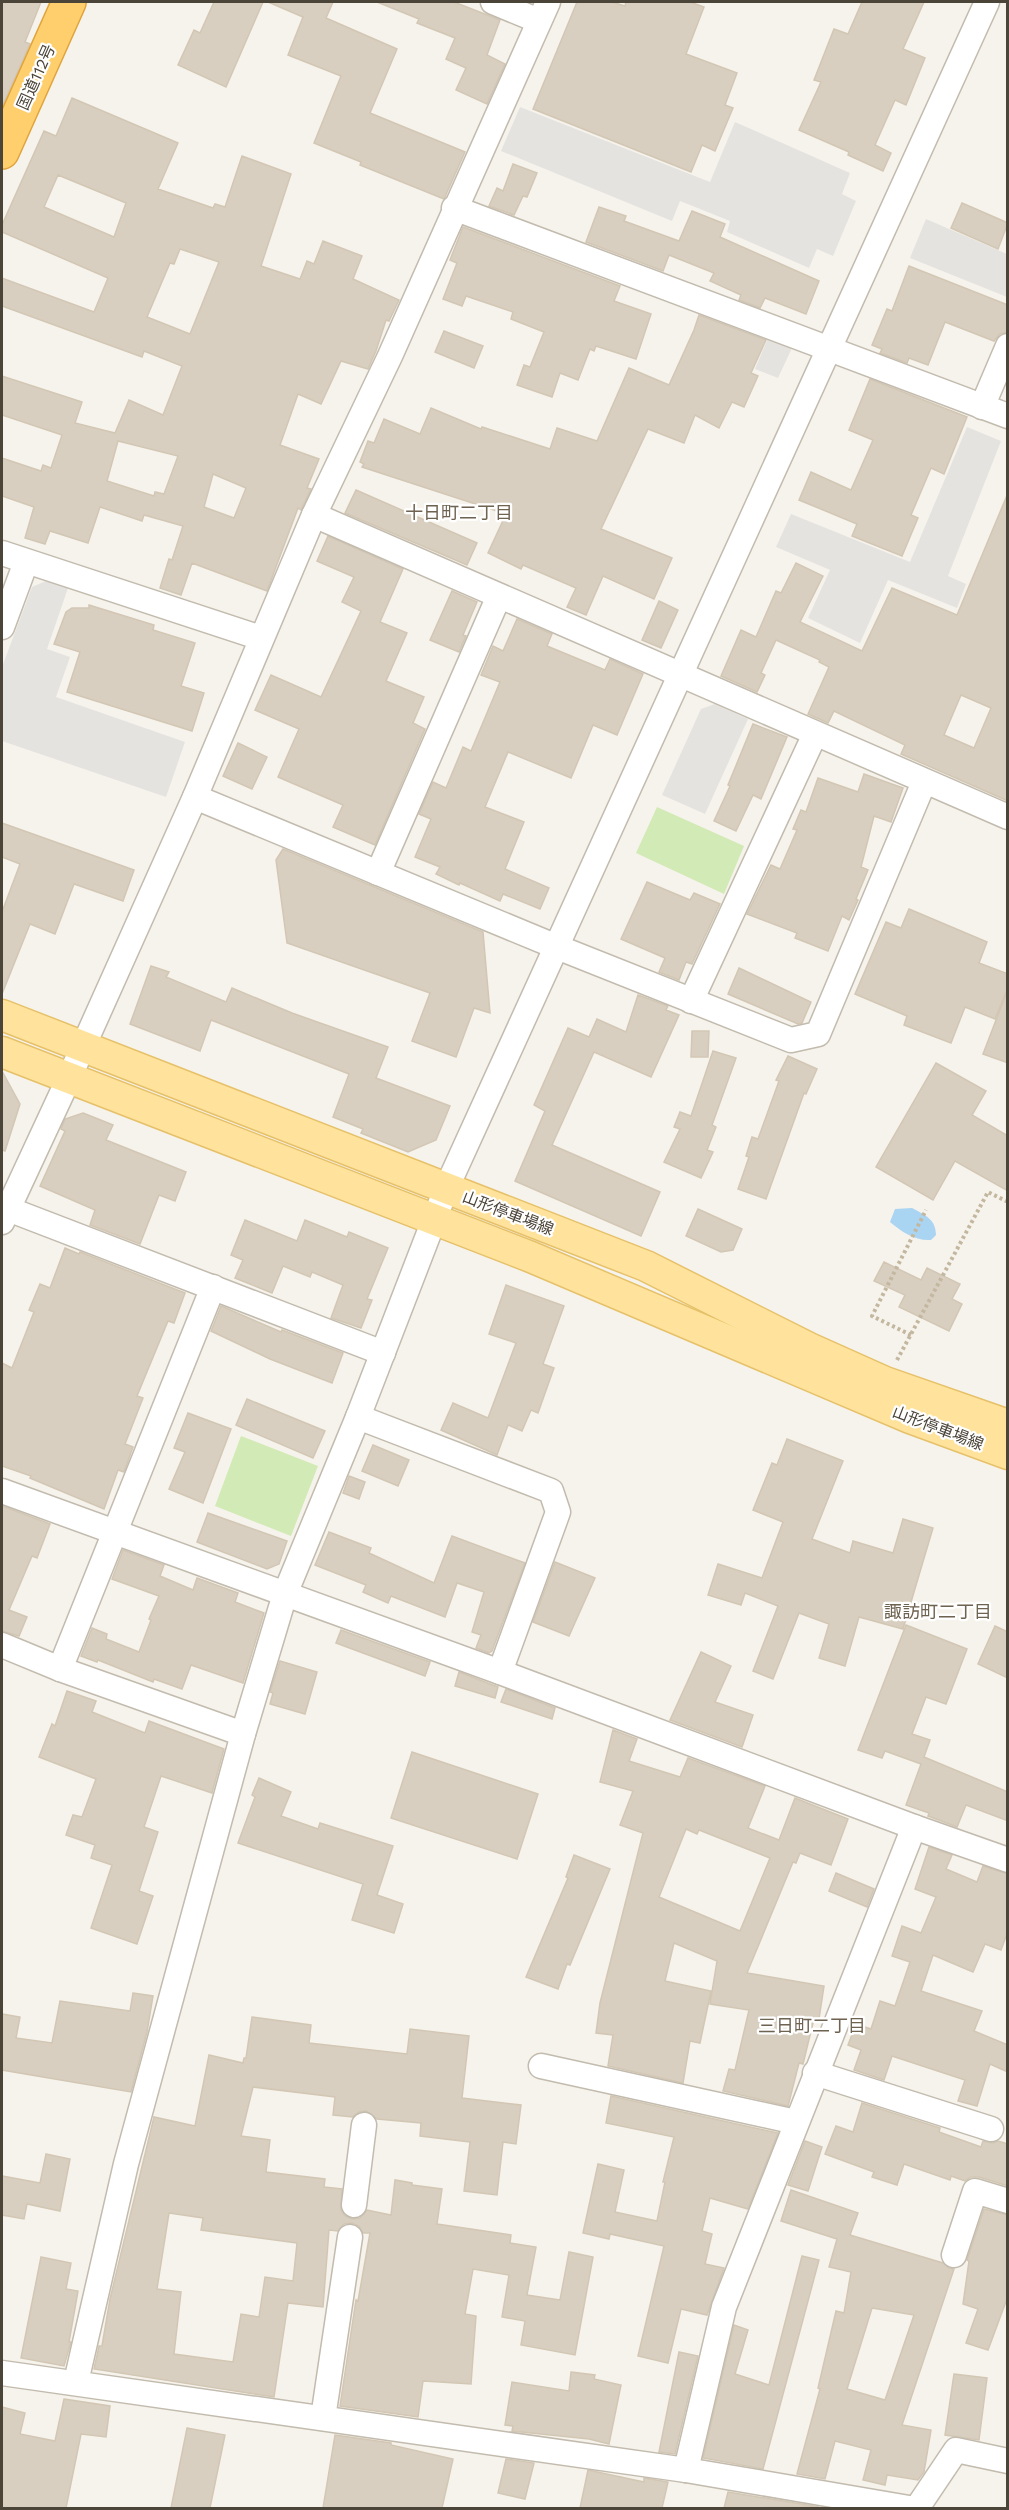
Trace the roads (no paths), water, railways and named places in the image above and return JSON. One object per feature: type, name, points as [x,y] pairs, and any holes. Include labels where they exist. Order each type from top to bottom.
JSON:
[{"type":"highway","name":"国道112号","points":[[2,152],[69,2]]},
{"type":"main road","name":"山形停車場線","points":[[2,1015],[646,1266],[809,1348],[885,1382],[1008,1425]]},
{"type":"main road","name":"山形停車場線","points":[[2,1052],[531,1257],[910,1418],[1008,1454]]},
{"type":"street","points":[[382,1353],[213,1287],[5,1215],[195,797],[314,515],[390,356],[543,11],[493,2]]},
{"type":"street","points":[[76,2382],[126,2164],[243,1734],[285,1594],[358,1418],[446,1189],[831,349],[987,2]]},
{"type":"street","points":[[454,208],[1008,416]]},
{"type":"street","points":[[982,407],[1008,346]]},
{"type":"street","points":[[314,515],[1008,817]]},
{"type":"street","points":[[2,553],[261,638]]},
{"type":"street","points":[[2,627],[26,561]]},
{"type":"street","points":[[378,873],[499,596]]},
{"type":"street","points":[[691,1001],[815,734]]},
{"type":"street","points":[[195,797],[557,947],[791,1040],[818,1034],[924,782]]},
{"type":"street","points":[[60,1669],[213,1287]]},
{"type":"street","points":[[358,1418],[551,1491],[558,1512],[500,1672]]},
{"type":"street","points":[[2,1491],[1008,1860]]},
{"type":"street","points":[[2,1645],[60,1669],[243,1734]]},
{"type":"street","points":[[686,2470],[724,2307],[914,1827]]},
{"type":"street","points":[[541,2066],[796,2122]]},
{"type":"street","points":[[815,2073],[990,2129]]},
{"type":"street","points":[[354,2205],[364,2125]]},
{"type":"street","points":[[954,2254],[975,2191],[1008,2201]]},
{"type":"street","points":[[324,2418],[350,2237]]},
{"type":"street","points":[[2,2373],[686,2470],[847,2504],[909,2508]]},
{"type":"street","points":[[917,2508],[956,2450],[1008,2461]]},
{"type":"water","points":[[912,1208],[932,1221],[936,1235],[931,1240],[909,1235],[890,1222],[895,1209]]},
{"type":"district","name":"十日町二丁目","points":[[459,512]]},
{"type":"district","name":"諏訪町二丁目","points":[[938,1611]]},
{"type":"district","name":"三日町二丁目","points":[[812,2025]]}]
